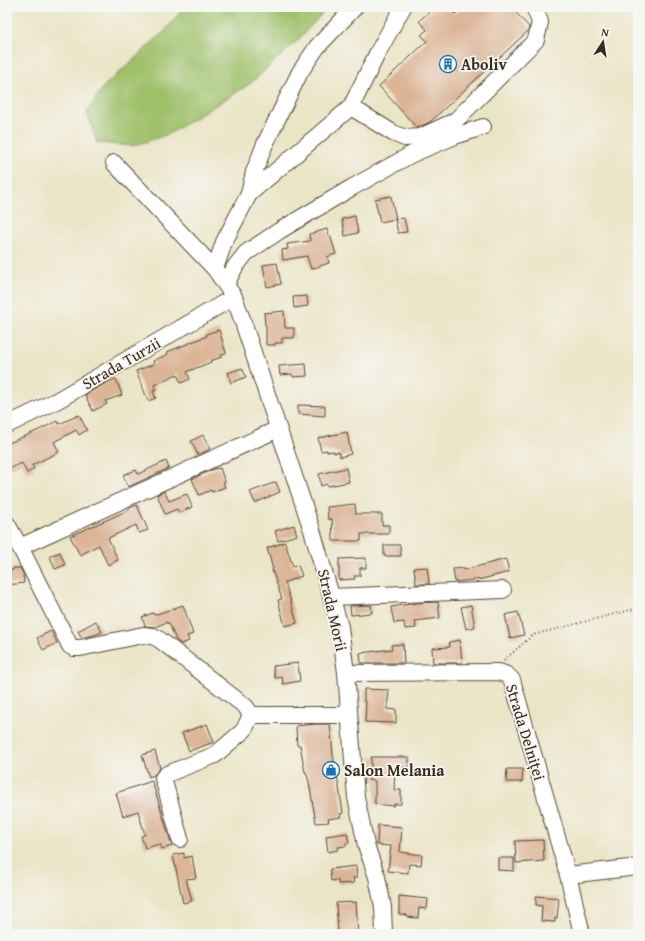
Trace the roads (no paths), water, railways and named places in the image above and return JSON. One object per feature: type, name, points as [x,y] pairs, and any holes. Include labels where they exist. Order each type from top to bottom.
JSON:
[{"type":"street","points":[[215,269],[224,242],[249,194],[254,172],[266,144],[300,72],[316,47],[355,7]]},
{"type":"street","points":[[249,194],[351,107],[378,52],[403,7]]},
{"type":"street","points":[[351,107],[393,133],[404,138],[420,137],[455,121],[536,40],[540,22],[534,7]]},
{"type":"street","points":[[230,290],[235,267],[246,252],[351,188],[412,154],[455,136],[483,127]]},
{"type":"street","name":"Strada Morii","points":[[114,163],[215,269],[230,290],[312,530],[340,627],[346,673],[356,797],[366,845],[377,878],[383,907],[384,934]]},
{"type":"street","name":"Strada Turzii","points":[[7,425],[58,400],[230,290]]},
{"type":"street","points":[[20,547],[278,429]]},
{"type":"street","points":[[7,524],[70,646],[80,648],[143,635],[153,636],[240,702],[252,715]]},
{"type":"street","points":[[331,597],[503,590]]},
{"type":"street","name":"Strada Delniței","points":[[346,673],[499,672],[507,675],[512,680],[568,875],[582,934]]},
{"type":"street","points":[[252,715],[349,715]]},
{"type":"street","points":[[180,839],[163,778],[167,774],[215,755],[244,730],[252,715]]},
{"type":"street","points":[[568,875],[638,867]]},
{"type":"place","name":"Aboliv","points":[[448,64]]},
{"type":"place","name":"Salon Melania","points":[[331,770]]}]
